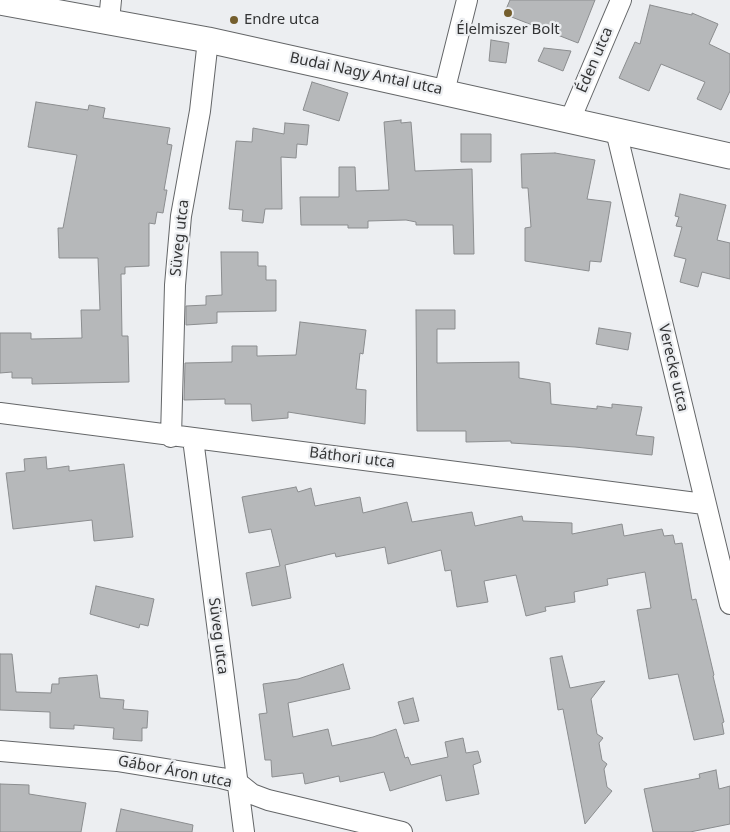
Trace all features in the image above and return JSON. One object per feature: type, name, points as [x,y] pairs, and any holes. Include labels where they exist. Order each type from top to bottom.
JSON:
[{"type":"street","points":[[444,92],[467,0]]},
{"type":"street","name":"Éden utca","points":[[570,120],[621,0]]},
{"type":"street","name":"Budai Nagy Antal utca","points":[[0,2],[110,10],[208,40],[730,156]]},
{"type":"street","name":"Süveg utca","points":[[171,437],[175,285],[181,216],[200,111],[208,40]]},
{"type":"street","name":"Verecke utca","points":[[616,131],[704,504],[727,579],[730,604]]},
{"type":"street","name":"Báthori utca","points":[[0,413],[171,437],[704,504]]},
{"type":"street","name":"Süveg utca","points":[[193,439],[244,832]]},
{"type":"street","name":"Gábor Áron utca","points":[[0,751],[118,760],[237,782],[252,794],[268,800],[402,832]]},
{"type":"building","points":[[510,0],[595,0],[578,43],[504,14]]},
{"type":"building","points":[[650,5],[692,15],[692,13],[718,24],[709,44],[730,54],[730,91],[721,110],[697,99],[705,82],[661,64],[649,91],[619,78],[635,42],[640,44]]},
{"type":"building","points":[[491,40],[509,43],[506,63],[489,61]]},
{"type":"building","points":[[544,48],[571,51],[563,71],[538,61]]},
{"type":"building","points":[[312,82],[348,93],[339,121],[303,110]]},
{"type":"building","points":[[36,102],[88,110],[89,105],[105,108],[103,118],[170,128],[167,144],[172,145],[164,190],[167,190],[163,213],[157,212],[155,224],[149,223],[149,266],[125,267],[125,274],[121,274],[122,336],[128,336],[129,382],[32,384],[32,378],[12,378],[12,372],[0,373],[0,333],[31,333],[31,339],[82,338],[81,310],[100,310],[98,258],[59,258],[58,228],[63,228],[77,155],[28,147]]},
{"type":"building","points":[[401,120],[401,123],[411,122],[415,171],[472,169],[474,254],[454,254],[453,225],[416,225],[416,222],[406,220],[368,221],[368,228],[348,228],[348,225],[301,225],[300,197],[339,197],[339,167],[355,167],[356,191],[389,190],[384,122]]},
{"type":"building","points":[[285,123],[309,125],[307,145],[297,144],[296,158],[281,157],[282,209],[265,209],[263,223],[242,221],[243,210],[229,209],[236,141],[252,142],[253,128],[284,134]]},
{"type":"building","points":[[461,134],[491,134],[491,162],[461,162]]},
{"type":"building","points":[[555,153],[595,160],[587,199],[611,202],[601,262],[590,261],[589,271],[525,261],[525,228],[531,227],[528,188],[522,188],[521,154]]},
{"type":"building","points":[[680,194],[726,205],[717,240],[730,243],[730,279],[702,272],[698,287],[680,282],[686,259],[674,256],[682,227],[676,226],[679,217],[675,216]]},
{"type":"building","points":[[221,252],[258,252],[258,266],[266,266],[266,280],[276,280],[276,311],[217,312],[217,323],[186,325],[186,306],[206,305],[206,296],[222,295]]},
{"type":"building","points":[[416,310],[455,310],[455,329],[437,329],[437,363],[519,362],[519,378],[550,383],[551,404],[597,409],[597,406],[612,408],[612,404],[642,407],[636,435],[654,437],[652,455],[511,443],[511,441],[466,442],[466,431],[417,431]]},
{"type":"building","points":[[300,322],[366,330],[363,354],[360,353],[356,389],[366,390],[365,424],[288,412],[288,418],[252,421],[251,404],[225,404],[225,399],[184,400],[185,363],[232,362],[232,346],[257,346],[257,356],[296,355]]},
{"type":"building","points":[[599,328],[631,333],[628,350],[596,344]]},
{"type":"building","points":[[46,457],[47,469],[69,466],[69,471],[124,464],[133,537],[94,541],[92,520],[13,529],[6,473],[25,471],[24,459]]},
{"type":"building","points":[[296,487],[298,492],[311,488],[315,506],[360,497],[363,513],[407,502],[412,522],[472,512],[475,526],[522,516],[523,521],[572,523],[572,534],[622,524],[624,536],[662,529],[664,536],[673,535],[675,544],[682,543],[692,600],[696,599],[714,675],[724,722],[722,723],[724,734],[694,740],[678,674],[649,679],[637,610],[651,608],[645,572],[607,579],[608,585],[574,592],[575,602],[545,607],[546,611],[526,616],[516,575],[484,581],[488,602],[457,607],[451,570],[445,571],[441,550],[388,564],[385,547],[336,557],[335,553],[285,565],[291,598],[252,606],[246,573],[280,566],[271,529],[249,533],[242,497]]},
{"type":"building","points":[[96,586],[154,599],[148,626],[140,624],[139,628],[90,614]]},
{"type":"building","points":[[0,654],[12,654],[16,692],[51,693],[52,684],[59,684],[59,678],[97,675],[100,698],[124,700],[123,709],[148,711],[147,728],[142,728],[142,741],[113,739],[114,728],[74,725],[74,729],[50,728],[50,712],[0,710]]},
{"type":"building","points":[[562,656],[570,688],[605,681],[591,699],[597,734],[603,738],[599,743],[602,760],[607,764],[604,769],[607,787],[612,791],[585,824],[563,709],[558,710],[550,658]]},
{"type":"building","points":[[343,664],[350,689],[288,703],[293,737],[328,729],[332,746],[373,737],[396,729],[405,758],[408,757],[411,765],[448,757],[445,742],[463,738],[466,753],[478,751],[481,762],[473,765],[479,794],[446,801],[441,775],[390,791],[384,772],[340,782],[339,776],[305,784],[303,773],[272,777],[271,760],[265,760],[259,714],[267,713],[263,684],[298,679]]},
{"type":"building","points":[[413,698],[419,721],[404,724],[398,702]]},
{"type":"building","points":[[716,770],[719,789],[730,786],[730,824],[690,832],[653,832],[644,789],[700,778],[699,774]]},
{"type":"building","points":[[0,784],[29,785],[29,794],[86,803],[81,832],[0,832]]},
{"type":"building","points":[[121,809],[193,825],[192,832],[116,832]]},
{"type":"place","name":"Élelmiszer Bolt","points":[[508,13]]},
{"type":"place","name":"Endre utca","points":[[234,20]]}]
